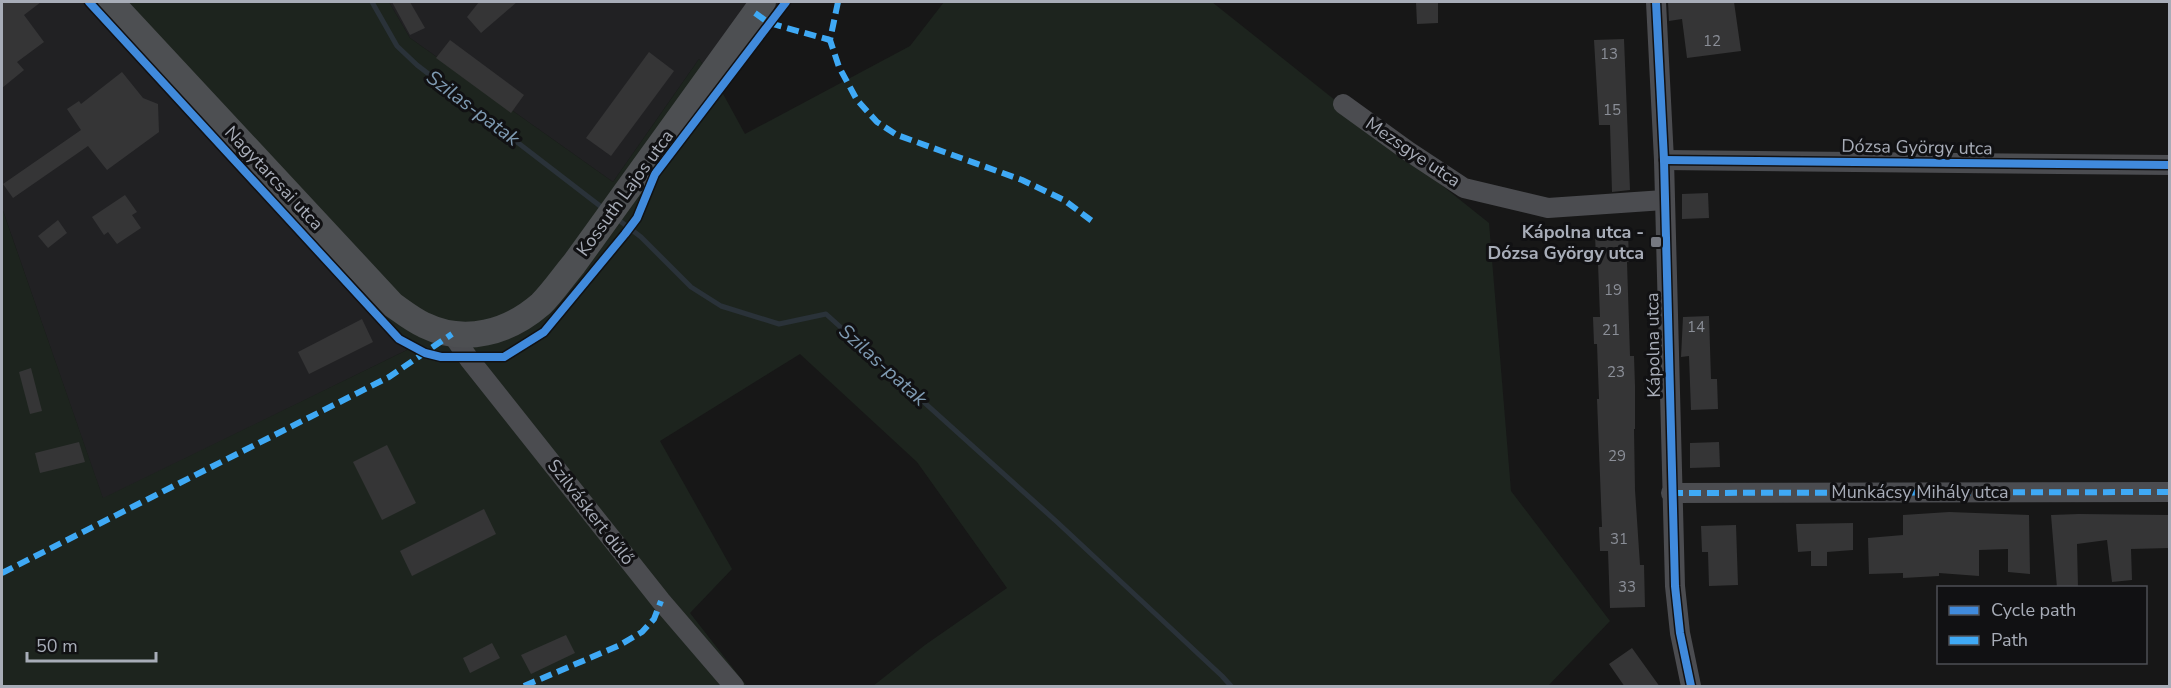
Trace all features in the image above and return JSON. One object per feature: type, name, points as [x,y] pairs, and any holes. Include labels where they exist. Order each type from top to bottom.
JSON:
[{"type":"main road","name":"Nagytarcsai utca","points":[[111,2],[393,305],[425,326],[452,334]]},
{"type":"main road","name":"Kossuth Lajos utca","points":[[452,334],[483,335],[503,328],[524,317],[542,302],[602,225],[763,2]]},
{"type":"street","name":"Kápolna utca","points":[[1656,2],[1664,160],[1675,586],[1680,633],[1690,687]]},
{"type":"street","name":"Mezsgye utca","points":[[1343,104],[1464,188],[1548,208],[1664,200]]},
{"type":"street","name":"Dózsa György utca","points":[[1664,160],[2169,165]]},
{"type":"street","name":"Szilváskert dűlő","points":[[452,334],[469,359],[661,601],[734,687]]},
{"type":"street","name":"Munkácsy Mihály utca","points":[[1671,493],[2169,492]]},
{"type":"shaded area","points":[[2,2],[89,2],[132,48],[207,121],[356,296],[407,350],[103,499],[2,208]]},
{"type":"shaded area","points":[[89,2],[389,2],[410,38],[613,182],[699,59],[722,92],[745,134],[910,46],[944,2],[1212,2],[1489,223],[1511,491],[1610,621],[1548,686],[873,686],[925,645],[1007,588],[917,462],[800,354],[660,441],[732,569],[690,613],[747,686],[2,686],[2,208],[103,498],[407,350],[356,296],[207,121],[132,48]]},
{"type":"shaded area","points":[[389,2],[791,2],[722,92],[699,59],[613,182],[410,38]]},
{"type":"building","points":[[2,2],[41,2],[24,15],[44,42],[17,62],[24,70],[2,88]]},
{"type":"building","points":[[392,2],[410,2],[425,28],[410,35]]},
{"type":"building","points":[[479,2],[517,2],[481,33],[467,17]]},
{"type":"building","points":[[1416,2],[1438,2],[1438,23],[1417,24]]},
{"type":"building","points":[[1668,2],[1734,2],[1741,51],[1687,58],[1682,19],[1669,21]]},
{"type":"building","points":[[1624,39],[1630,190],[1612,192],[1610,125],[1599,125],[1594,40]]},
{"type":"building","points":[[450,40],[524,95],[511,113],[436,58]]},
{"type":"building","points":[[649,52],[674,71],[611,156],[586,138]]},
{"type":"building","points":[[122,72],[143,98],[158,104],[159,132],[107,170],[88,146],[13,198],[3,184],[81,130],[67,109],[79,101],[81,104]]},
{"type":"building","points":[[1708,193],[1709,218],[1682,219],[1682,194]]},
{"type":"building","points":[[125,195],[137,212],[132,215],[141,228],[117,244],[108,232],[104,235],[92,217]]},
{"type":"building","points":[[58,220],[67,233],[48,248],[38,236]]},
{"type":"building","points":[[1628,231],[1630,356],[1634,356],[1635,386],[1635,490],[1640,565],[1644,565],[1645,607],[1610,608],[1608,551],[1600,551],[1599,527],[1602,527],[1597,399],[1599,399],[1597,344],[1594,344],[1593,317],[1600,317],[1595,232]]},
{"type":"building","points":[[1709,316],[1711,379],[1717,379],[1718,409],[1691,410],[1689,356],[1681,357],[1683,317]]},
{"type":"building","points":[[362,319],[373,342],[309,374],[298,352]]},
{"type":"building","points":[[31,368],[42,411],[30,414],[19,372]]},
{"type":"building","points":[[79,442],[85,462],[40,473],[35,453]]},
{"type":"building","points":[[1719,442],[1720,467],[1690,468],[1690,443]]},
{"type":"building","points":[[387,445],[416,503],[382,520],[353,462]]},
{"type":"building","points":[[484,509],[496,534],[412,576],[400,551]]},
{"type":"building","points":[[1949,512],[2029,515],[2030,574],[2008,572],[2008,549],[1979,550],[1979,576],[1939,573],[1939,576],[1903,578],[1903,573],[1869,574],[1868,538],[1903,535],[1903,515]]},
{"type":"building","points":[[2051,515],[2169,515],[2169,548],[2131,549],[2132,580],[2112,582],[2107,540],[2077,544],[2078,586],[2057,586]]},
{"type":"building","points":[[1853,523],[1853,550],[1827,552],[1827,566],[1811,566],[1811,551],[1798,552],[1796,524]]},
{"type":"building","points":[[1736,525],[1738,585],[1709,586],[1708,552],[1702,552],[1701,526]]},
{"type":"building","points":[[566,635],[575,653],[531,674],[521,655]]},
{"type":"building","points":[[492,643],[500,658],[470,673],[463,658]]},
{"type":"building","points":[[1632,648],[1660,687],[1625,687],[1609,664]]},
{"type":"waterway","name":"Szilas-patak","points":[[372,2],[397,46],[417,65],[604,209]]},
{"type":"waterway","name":"Szilas-patak","points":[[616,218],[641,237],[691,287],[721,306],[779,324],[826,314],[1057,522],[1231,686]]},
{"type":"marked path","points":[[838,2],[830,40],[839,67],[857,100],[877,122],[897,135],[1022,180],[1064,200],[1092,221]]},
{"type":"marked path","points":[[755,13],[769,23],[830,40]]},
{"type":"marked path","points":[[2,573],[389,377],[452,334]]},
{"type":"marked path","points":[[1671,493],[2170,492]]},
{"type":"marked path","points":[[524,686],[618,646],[642,632],[654,619],[661,601]]},
{"type":"cycle path","points":[[89,2],[399,339],[425,353],[441,357],[504,357],[544,332],[637,218],[655,174],[786,2]]},
{"type":"cycle path","points":[[1656,2],[1664,160],[1675,586],[1680,633],[1691,686]]},
{"type":"cycle path","points":[[1664,160],[2170,165]]},
{"type":"place","name":"Kápolna utca - Dózsa György utca","points":[[1656,242]]}]
